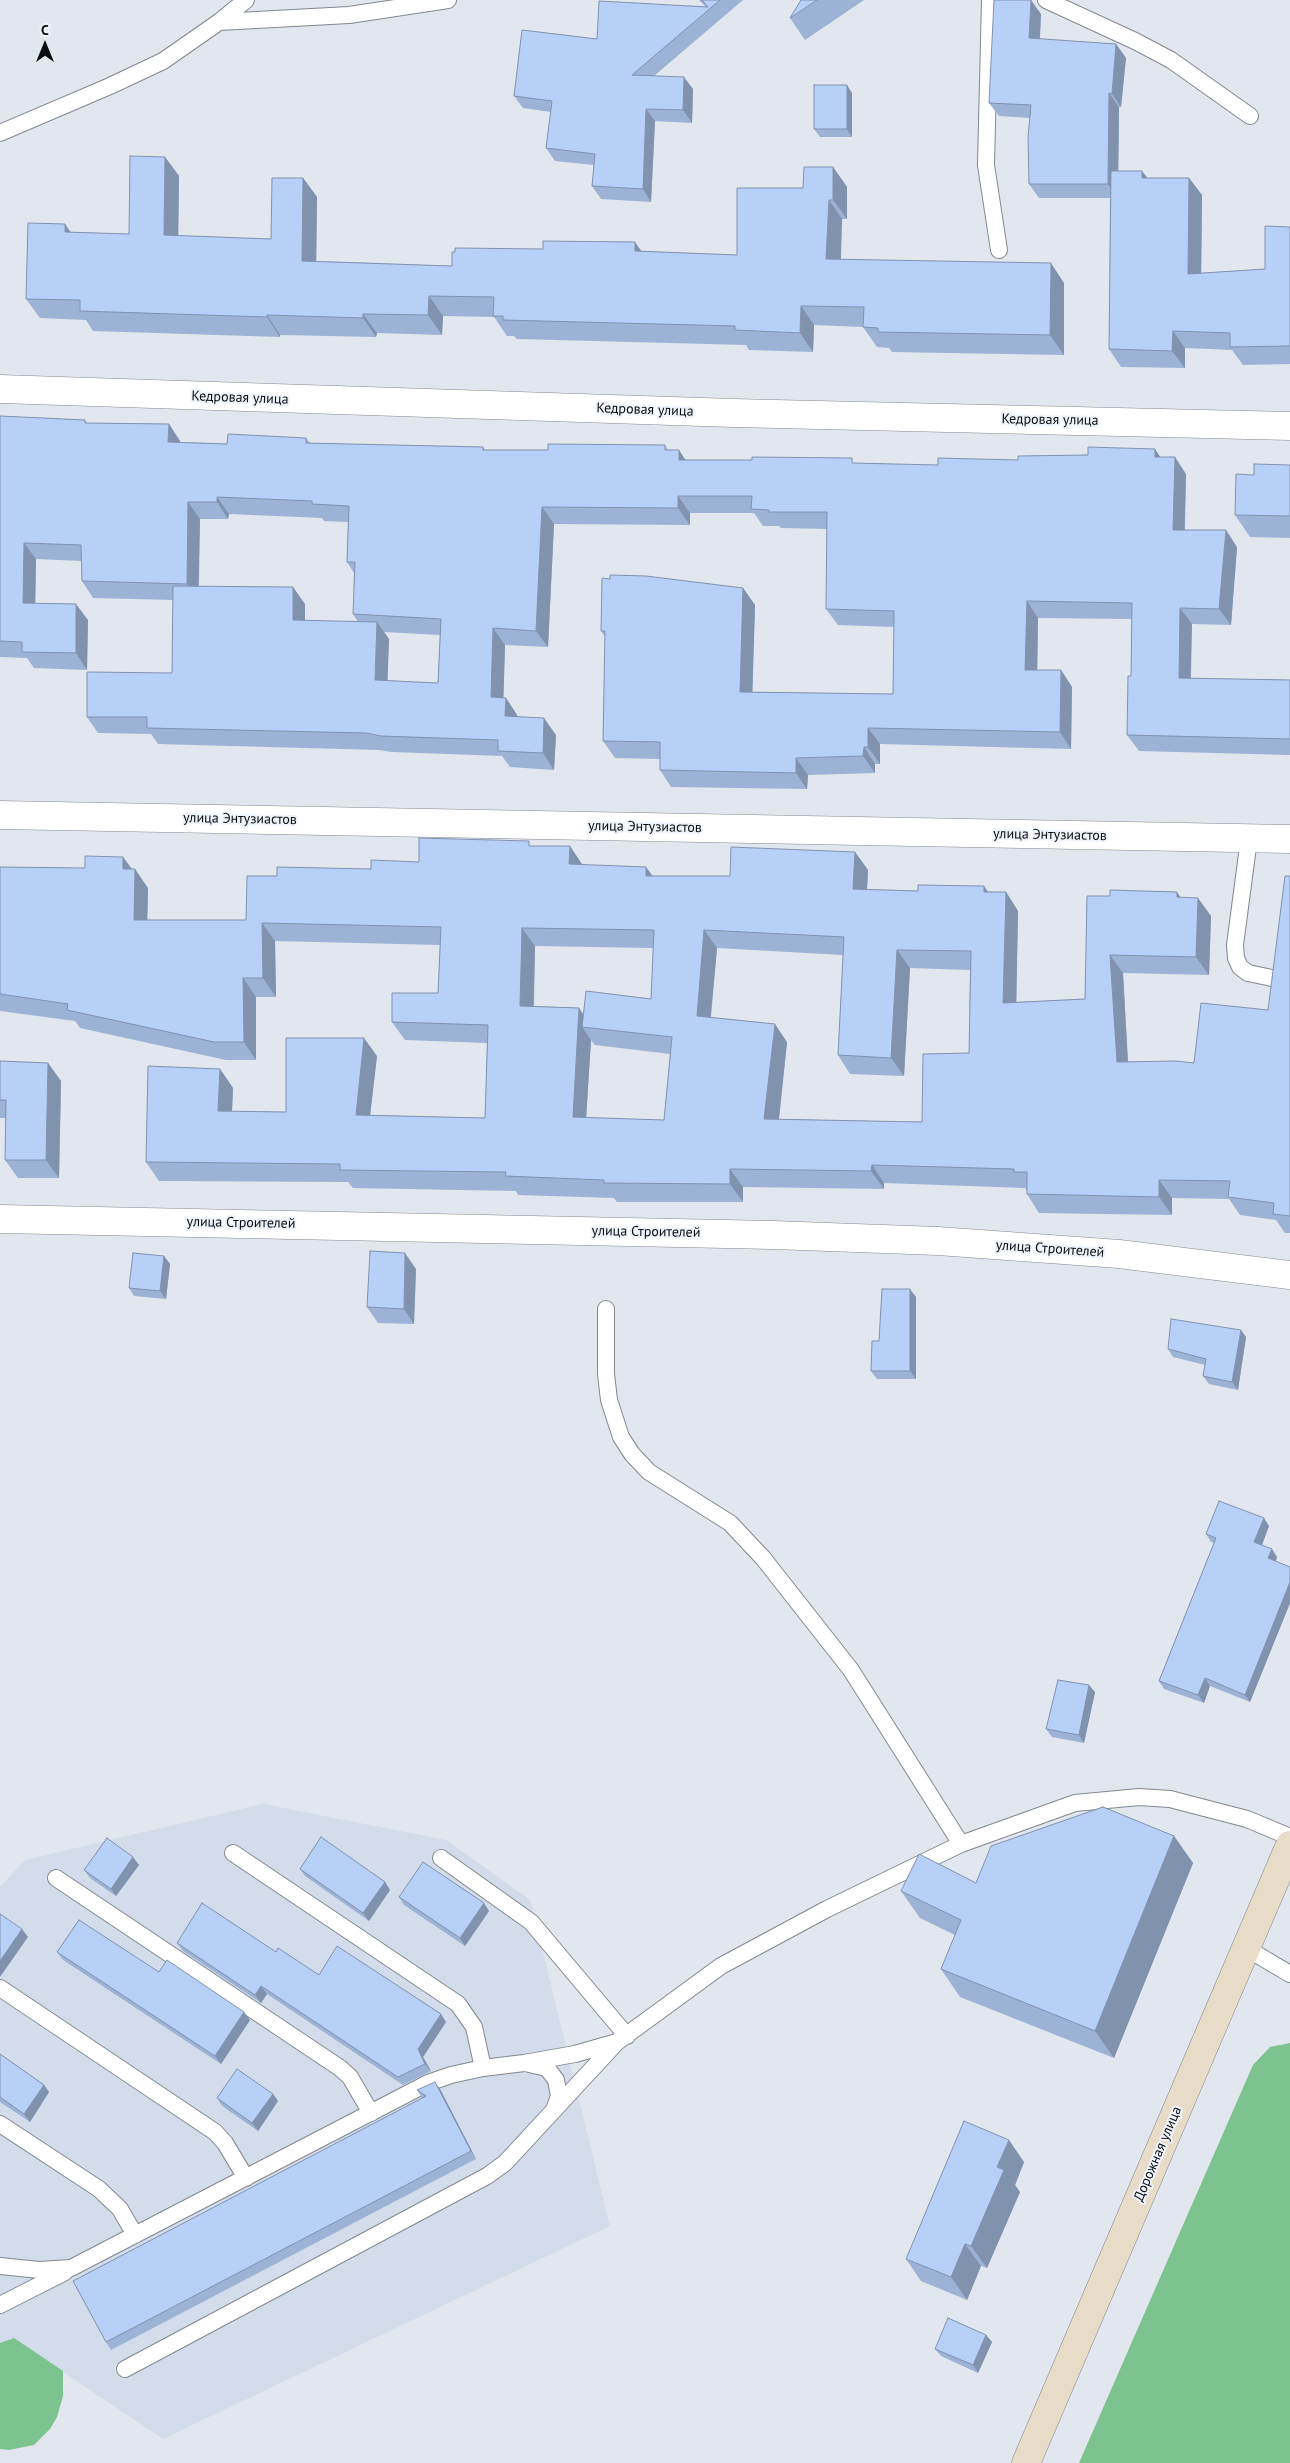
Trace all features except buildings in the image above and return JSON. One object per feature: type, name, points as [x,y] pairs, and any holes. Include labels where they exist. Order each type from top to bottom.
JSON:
[{"type":"street","name":"Кедровая улица","points":[[0,390],[723,412],[1290,426]]},
{"type":"street","name":"улица Энтузиастов","points":[[0,815],[1290,839]]},
{"type":"street","name":"улица Строителей","points":[[0,1219],[763,1234],[938,1241],[1119,1254],[1290,1275]]},
{"type":"street","name":"Дорожная улица","points":[[1026,2463],[1290,1845]]},
{"type":"lane","points":[[0,133],[163,61],[219,22],[246,0]]},
{"type":"lane","points":[[219,22],[349,16],[448,0]]},
{"type":"lane","points":[[990,0],[986,165],[1000,250]]},
{"type":"lane","points":[[1046,0],[1135,41],[1171,60],[1250,116]]},
{"type":"lane","points":[[1249,839],[1235,945],[1236,958],[1240,966],[1248,973],[1272,978]]},
{"type":"lane","points":[[606,1309],[606,1374],[609,1400],[621,1437],[632,1454],[650,1472],[730,1523],[763,1558],[851,1670],[962,1844]]},
{"type":"lane","points":[[125,2369],[486,2176],[505,2163],[622,2039],[728,1962],[826,1909],[962,1844],[1075,1802],[1139,1797],[1170,1799],[1208,1807],[1247,1819],[1290,1837]]},
{"type":"lane","points":[[233,1853],[458,2004],[474,2028],[483,2068]]},
{"type":"lane","points":[[441,1858],[531,1922],[622,2039]]},
{"type":"lane","points":[[56,1878],[340,2068],[350,2077],[372,2113]]},
{"type":"lane","points":[[1246,1948],[1290,1974]]},
{"type":"lane","points":[[0,1988],[214,2132],[225,2143],[246,2178]]},
{"type":"lane","points":[[0,2304],[428,2083],[451,2075],[483,2068],[524,2064],[575,2054],[622,2039]]},
{"type":"lane","points":[[524,2064],[547,2068],[556,2080],[559,2096],[551,2116]]},
{"type":"lane","points":[[0,2124],[99,2189],[120,2209],[135,2235]]},
{"type":"lane","points":[[0,2266],[39,2270],[71,2268]]},
{"type":"shaded area","points":[[263,1804],[446,1840],[530,1900],[610,2226],[163,2439],[14,2339],[0,2343],[0,1887],[25,1860]]},
{"type":"green space","points":[[1290,2043],[1290,2463],[1079,2463],[1253,2065],[1270,2047]]},
{"type":"green space","points":[[14,2338],[63,2371],[63,2396],[57,2417],[50,2429],[34,2445],[9,2450],[0,2449],[0,2343]]}]
